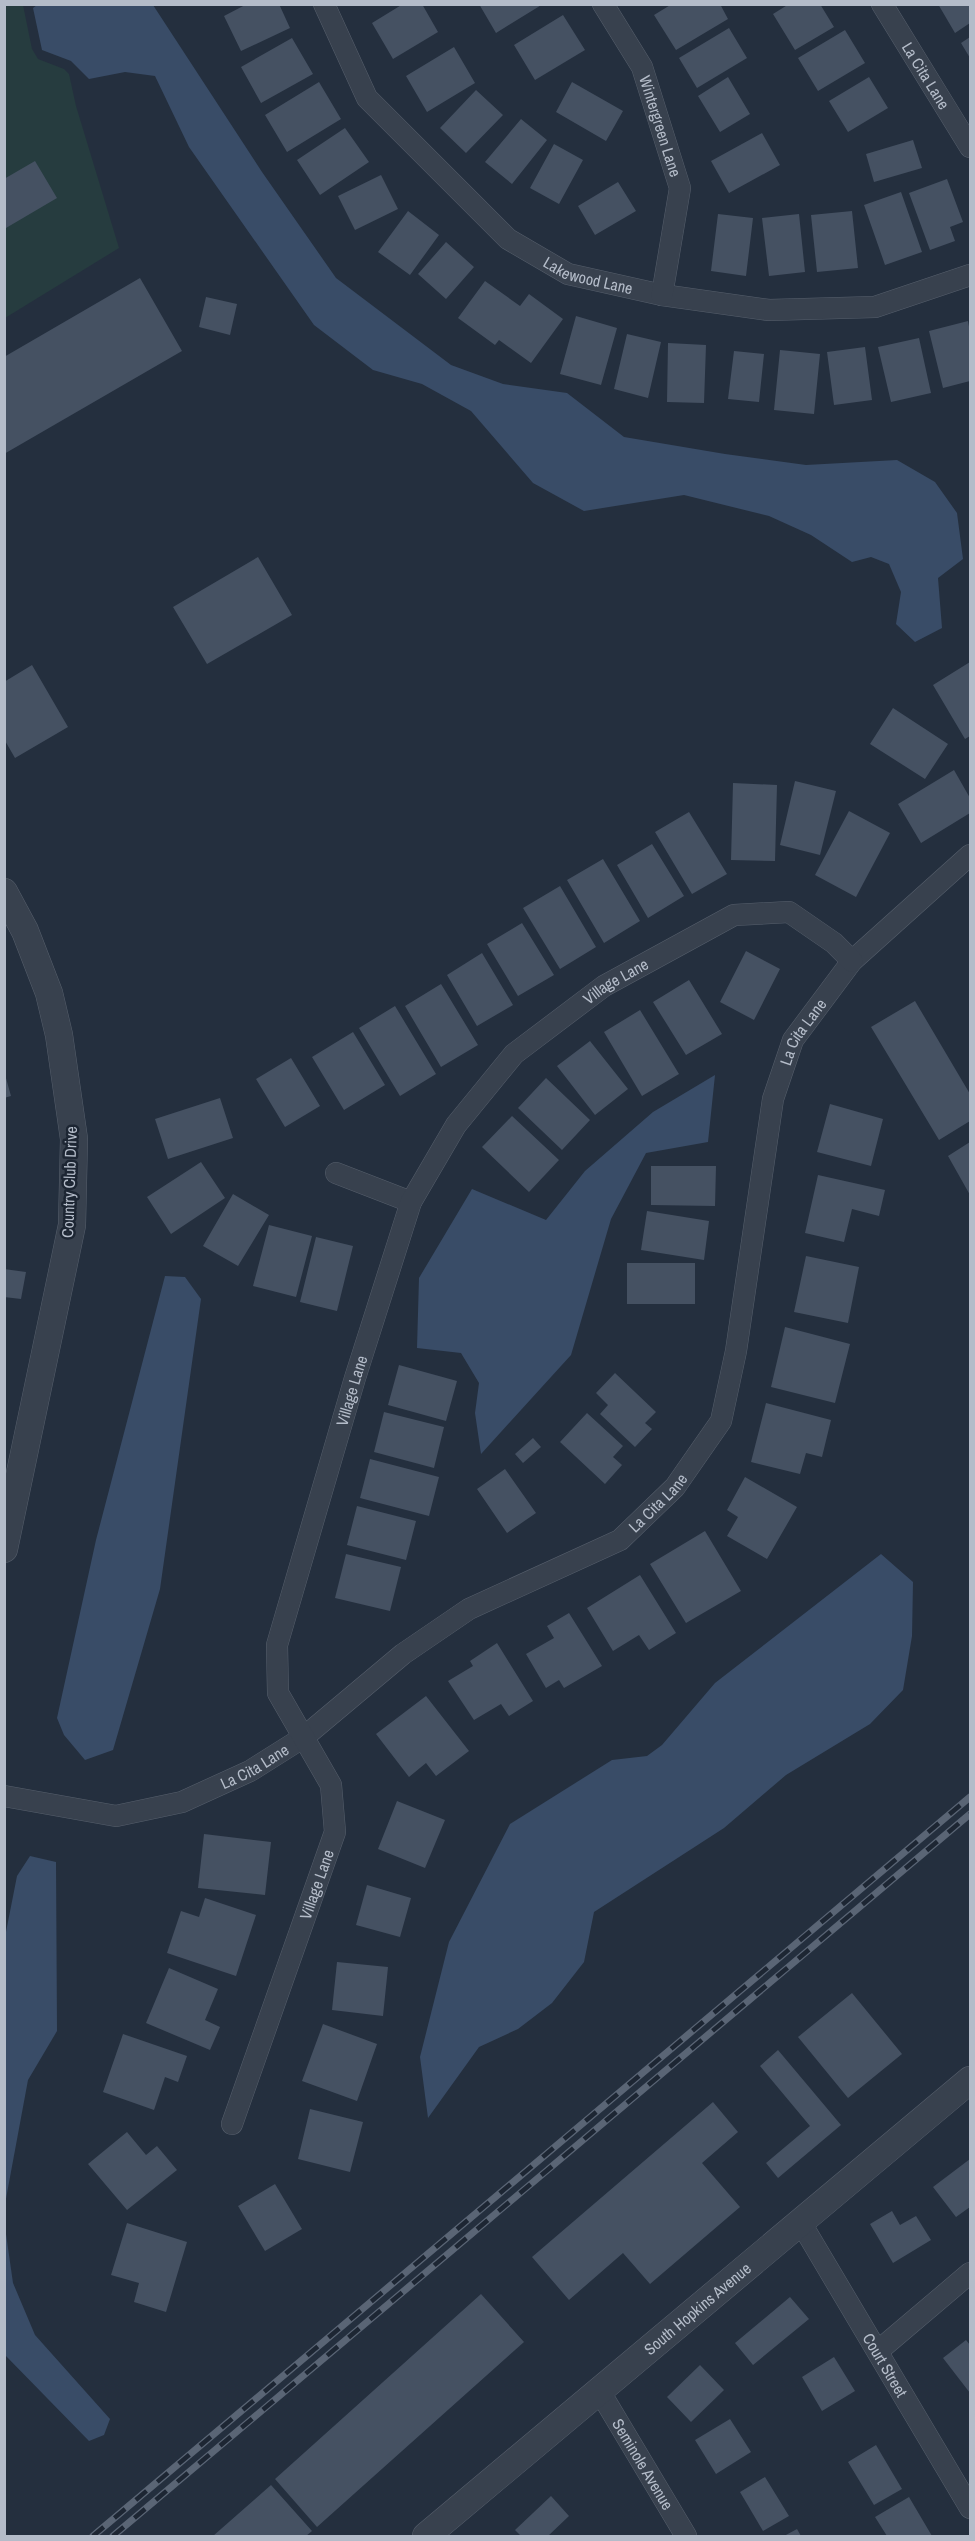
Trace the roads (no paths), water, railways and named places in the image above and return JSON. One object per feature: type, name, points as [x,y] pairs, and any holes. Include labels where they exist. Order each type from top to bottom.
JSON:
[{"type":"street","name":"Lakewood Lane","points":[[324,4],[367,98],[508,239],[568,274],[662,295],[769,310],[875,307],[970,275]]},
{"type":"street","name":"Wintergreen Lane","points":[[603,4],[642,67],[680,188],[662,295]]},
{"type":"street","name":"La Cita Lane","points":[[882,4],[970,147]]},
{"type":"street","name":"La Cita Lane","points":[[4,1796],[116,1816],[182,1802],[250,1771],[304,1737],[403,1654],[469,1609],[620,1540],[675,1487],[721,1421],[736,1351],[777,1089],[793,1040],[852,961],[970,855]]},
{"type":"street","name":"Country Club Drive","points":[[4,892],[25,931],[49,993],[59,1035],[74,1139],[72,1225],[4,1549]]},
{"type":"street","name":"Village Lane","points":[[232,2124],[335,1832],[331,1785],[278,1693],[277,1645],[355,1378],[411,1202],[456,1125],[514,1054],[604,986],[734,915],[789,912],[834,943],[852,961]]},
{"type":"street","points":[[336,1173],[411,1202]]},
{"type":"street","name":"South Hopkins Avenue","points":[[426,2536],[970,2080]]},
{"type":"street","name":"Court Street","points":[[801,2223],[970,2508]]},
{"type":"street","points":[[878,2351],[970,2273]]},
{"type":"street","name":"Seminole Avenue","points":[[600,2392],[686,2536]]},
{"type":"water","points":[[37,5],[153,5],[262,172],[336,278],[451,365],[503,384],[567,393],[624,437],[806,465],[897,460],[935,482],[957,513],[963,559],[938,578],[942,628],[915,642],[896,624],[901,592],[889,564],[871,557],[852,562],[811,535],[769,516],[684,495],[584,511],[533,483],[471,411],[422,384],[373,370],[314,325],[189,147],[155,76],[125,72],[89,79],[71,61],[42,50],[33,8]]},
{"type":"water","points":[[715,1075],[708,1142],[646,1153],[611,1219],[571,1355],[481,1454],[475,1413],[479,1383],[461,1353],[417,1348],[419,1278],[472,1189],[546,1220],[585,1171],[653,1112]]},
{"type":"water","points":[[165,1276],[185,1277],[201,1299],[160,1589],[113,1750],[85,1760],[64,1735],[57,1718],[96,1540]]},
{"type":"water","points":[[881,1554],[913,1582],[912,1636],[903,1690],[870,1724],[786,1775],[724,1828],[594,1912],[584,1962],[552,2003],[518,2029],[479,2047],[428,2118],[420,2057],[449,1942],[510,1824],[612,1760],[647,1756],[662,1745],[715,1683]]},
{"type":"water","points":[[30,1856],[56,1862],[57,2031],[28,2080],[5,2204],[5,1937],[17,1876]]},
{"type":"water","points":[[4,2220],[13,2283],[35,2335],[110,2419],[104,2435],[89,2441],[5,2355]]},
{"type":"railway","points":[[93,2536],[970,1797]]},
{"type":"railway","points":[[113,2536],[970,1814]]}]
